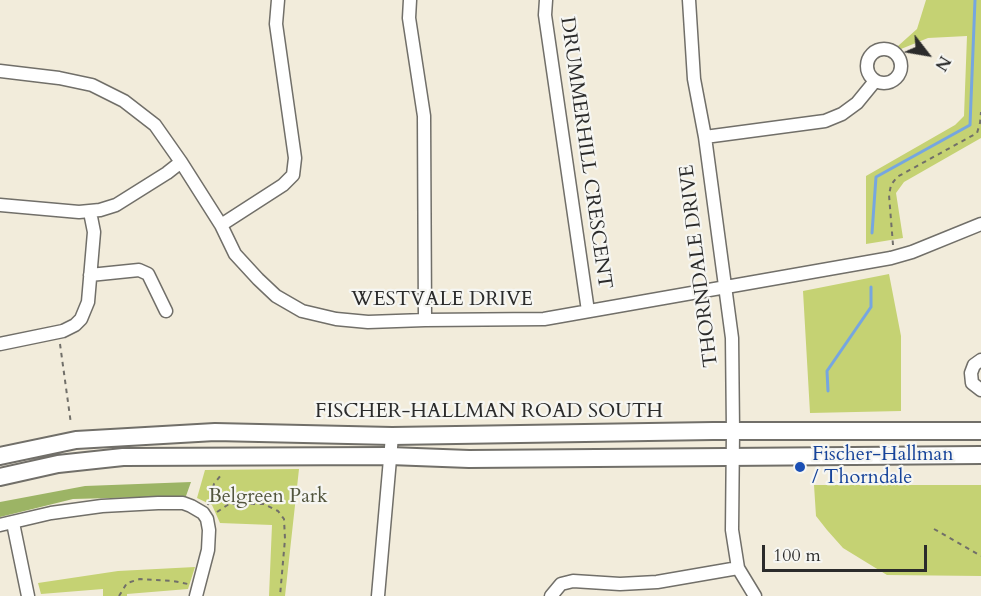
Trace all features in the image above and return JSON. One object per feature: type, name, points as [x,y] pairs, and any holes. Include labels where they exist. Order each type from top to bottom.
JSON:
[{"type":"main road","name":"FISCHER-HALLMAN ROAD SOUTH","points":[[0,456],[76,440],[192,433],[392,436],[733,431],[981,431]]},
{"type":"main road","points":[[0,477],[58,464],[123,457],[390,456],[469,459],[981,455]]},
{"type":"street","points":[[221,225],[283,185],[293,175],[295,158],[276,24],[278,0]]},
{"type":"street","points":[[410,0],[409,18],[424,116],[425,320]]},
{"type":"street","name":"DRUMMERHILL CRESCENT","points":[[546,0],[545,15],[588,311]]},
{"type":"street","name":"THORNDALE DRIVE","points":[[689,0],[694,79],[705,137],[732,338],[732,530],[738,568],[756,596]]},
{"type":"street","name":"WESTVALE DRIVE","points":[[0,71],[58,78],[92,85],[116,97],[155,125],[221,225],[235,254],[258,279],[276,296],[302,311],[336,319],[368,322],[544,319],[891,258],[980,228]]},
{"type":"street","points":[[705,137],[825,121],[842,114],[857,103],[875,81]]},
{"type":"street","points":[[0,205],[90,212],[116,205],[181,162]]},
{"type":"street","points":[[0,344],[59,332],[75,325],[85,312],[94,232],[90,212]]},
{"type":"street","points":[[90,275],[139,270],[148,274],[166,311]]},
{"type":"street","points":[[981,360],[974,365],[970,373],[972,383],[981,390]]},
{"type":"street","points":[[378,596],[392,436]]},
{"type":"street","points":[[28,596],[6,524],[51,513],[102,506],[158,503],[183,503],[198,508],[207,519],[208,550],[197,591]]},
{"type":"street","points":[[551,596],[561,584],[573,581],[620,584],[657,582],[738,568]]},
{"type":"path","points":[[891,258],[894,242],[889,195],[891,185],[897,177],[977,133],[981,123],[981,112]]},
{"type":"path","points":[[59,332],[71,424]]},
{"type":"path","points":[[208,505],[214,484],[221,475]]},
{"type":"path","points":[[207,519],[230,504],[264,504],[278,511],[284,519],[285,538],[280,596]]},
{"type":"path","points":[[934,529],[981,556]]},
{"type":"path","points":[[119,596],[127,583],[140,579],[173,580],[197,591]]},
{"type":"green space","points":[[926,0],[981,0],[981,138],[904,182],[896,193],[903,238],[866,244],[866,176],[955,125],[964,116],[967,36],[928,38],[901,49],[898,46],[917,29]]},
{"type":"green space","points":[[889,274],[901,336],[901,411],[810,413],[803,291]]},
{"type":"green space","name":"Belgreen Park","points":[[299,469],[285,596],[269,596],[272,525],[220,523],[212,505],[197,498],[205,470]]},
{"type":"green space","points":[[191,482],[186,496],[73,499],[0,517],[0,502],[85,486]]},
{"type":"green space","points":[[814,485],[981,485],[981,576],[887,575],[843,548],[827,530],[816,516]]},
{"type":"green space","points":[[195,567],[188,589],[127,594],[127,596],[103,596],[103,589],[41,594],[38,583],[118,571]]},
{"type":"waterway","points":[[872,233],[876,177],[970,125],[975,0]]},
{"type":"waterway","points":[[828,391],[827,371],[871,307],[871,287]]},
{"type":"place","name":"Fischer-Hallman / Thorndale","points":[[800,467]]}]
